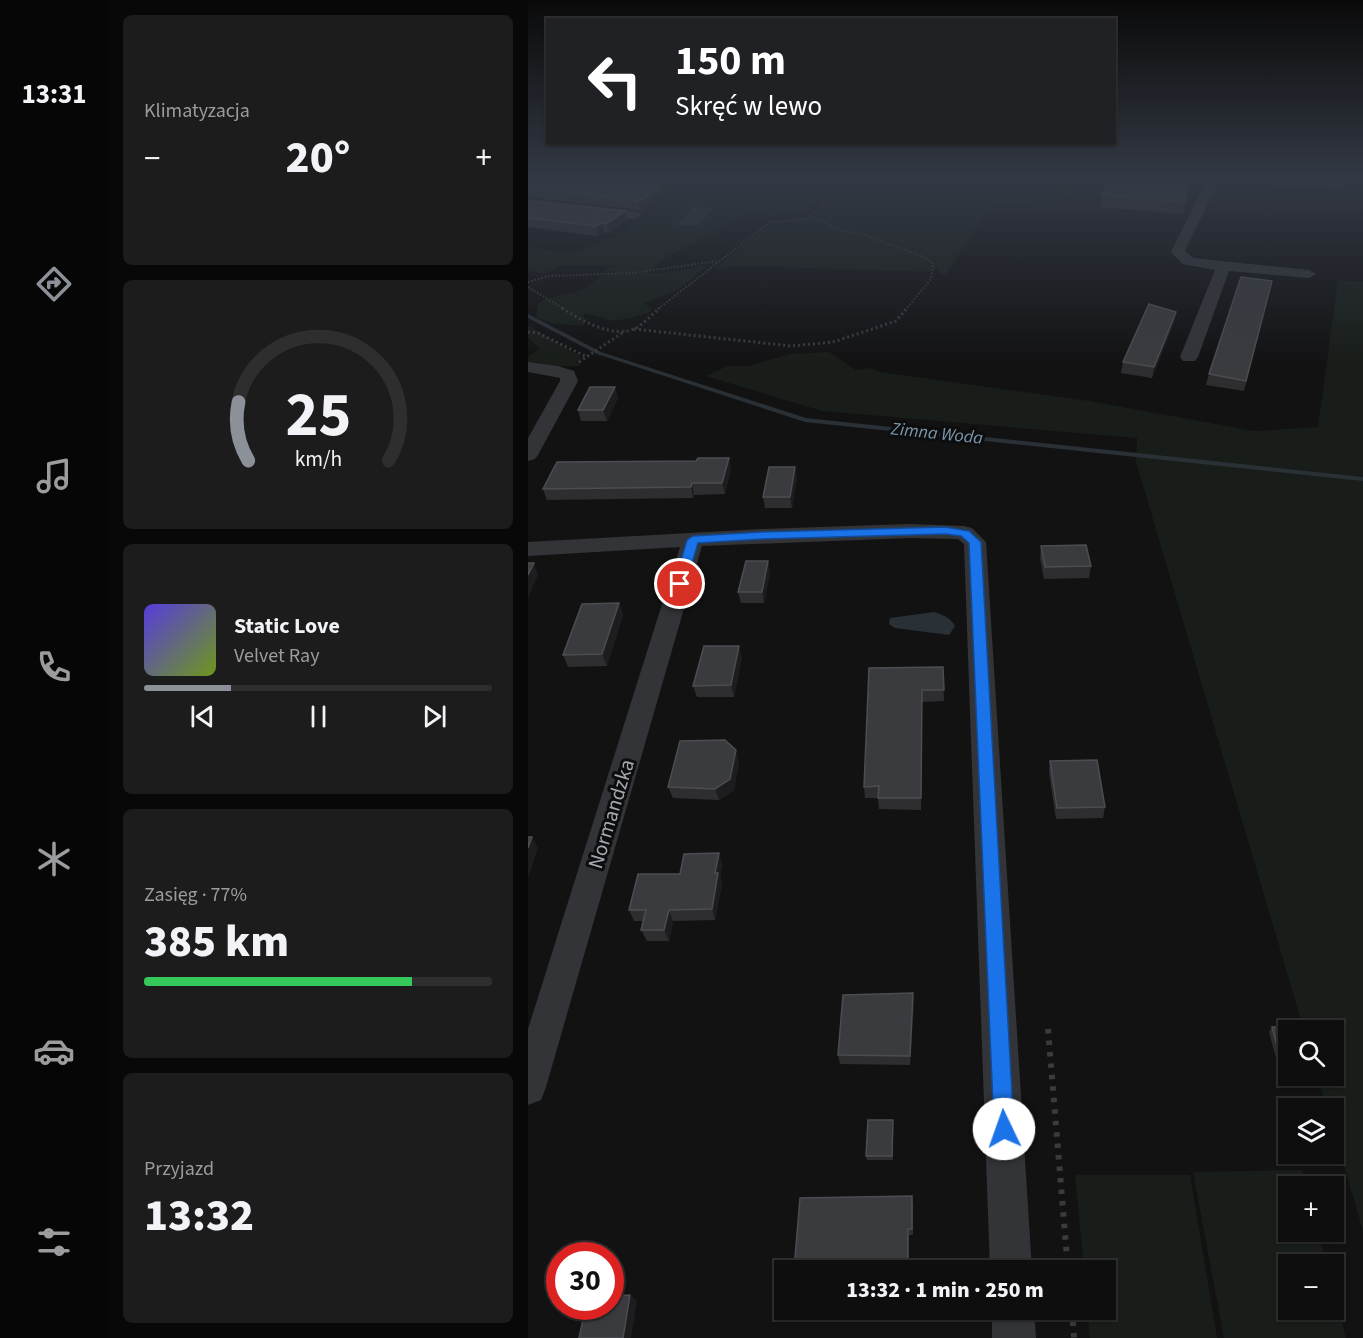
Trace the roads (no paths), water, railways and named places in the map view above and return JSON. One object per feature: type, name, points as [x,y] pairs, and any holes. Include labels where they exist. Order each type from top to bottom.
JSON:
[{"type":"street","points":[[1184,240],[1178,252],[1188,261],[1309,273]]},
{"type":"street","points":[[1189,357],[1224,266]]},
{"type":"street","points":[[528,367],[558,371],[568,375],[569,381],[528,455]]},
{"type":"street","points":[[528,549],[762,536],[945,531],[964,533],[975,542],[1011,1260]]},
{"type":"street","name":"Normandzka","points":[[528,1087],[693,540]]},
{"type":"street","points":[[1013,1320],[1014,1338]]},
{"type":"waterway","name":"Zimna Woda","points":[[528,316],[599,353],[805,420],[1363,479]]}]
